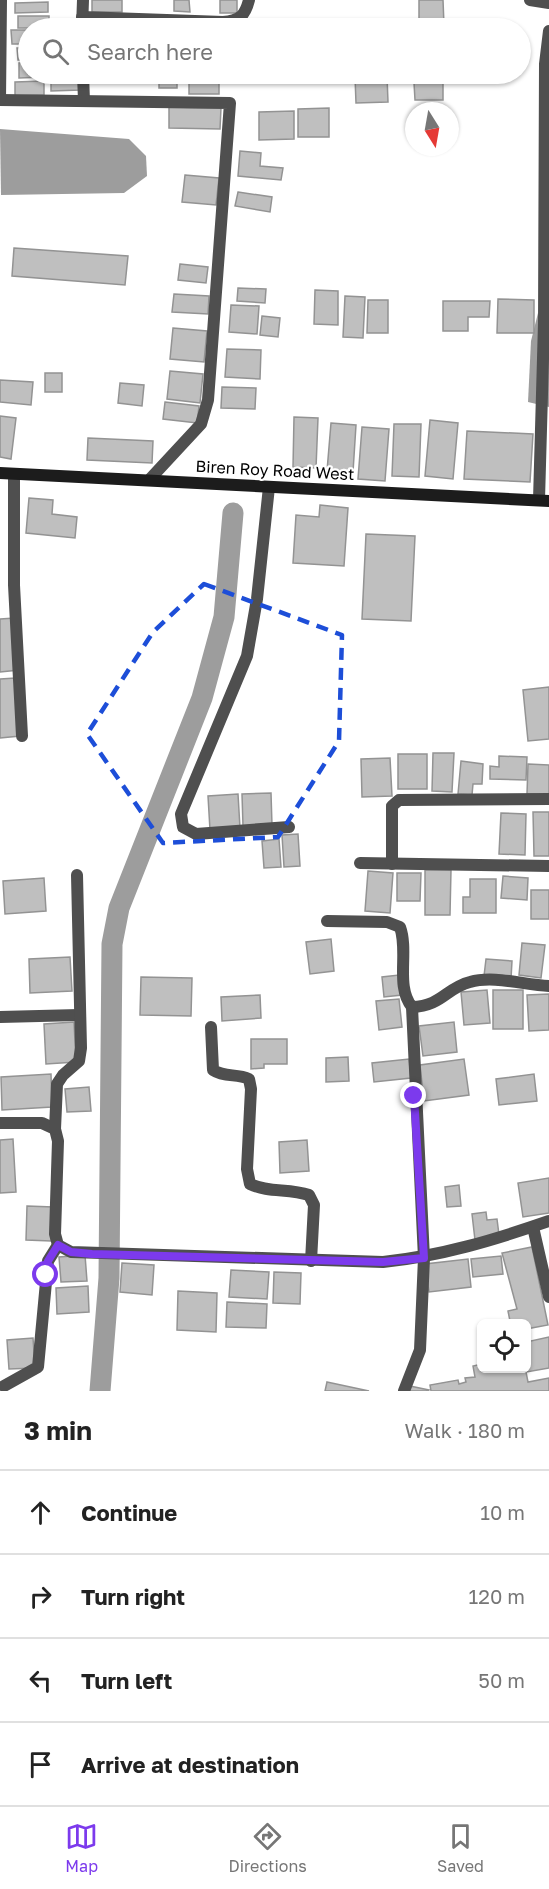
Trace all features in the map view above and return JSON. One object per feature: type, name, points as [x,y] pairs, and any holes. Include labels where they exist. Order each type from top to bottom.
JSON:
[{"type":"main road","name":"Biren Roy Road West","points":[[0,473],[544,500]]},
{"type":"street","points":[[1,0],[0,100],[230,103],[208,400],[201,424],[150,479]]},
{"type":"street","points":[[82,0],[82,18]]},
{"type":"street","points":[[240,18],[245,14],[249,0]]},
{"type":"street","points":[[530,0],[549,3]]},
{"type":"street","points":[[544,500],[545,64],[549,31]]},
{"type":"street","points":[[83,84],[84,101]]},
{"type":"street","points":[[14,474],[14,585],[22,736]]},
{"type":"street","points":[[269,487],[257,599],[247,656],[181,814],[183,827],[196,834],[289,827]]},
{"type":"street","points":[[392,864],[392,806],[399,800],[549,800]]},
{"type":"street","points":[[360,863],[549,866]]},
{"type":"street","points":[[77,875],[79,1061],[57,1084],[55,1234],[58,1245],[71,1252],[92,1254],[383,1262],[424,1258],[497,1239],[549,1221]]},
{"type":"street","points":[[327,921],[387,922],[400,927],[404,938],[404,998],[412,1007],[424,1258],[421,1341],[415,1366],[404,1391]]},
{"type":"street","points":[[412,1007],[426,1006],[442,999],[457,986],[473,981],[549,986]]},
{"type":"street","points":[[0,1017],[79,1015]]},
{"type":"street","points":[[211,1028],[213,1070],[221,1075],[240,1074],[249,1079],[251,1089],[247,1169],[250,1184],[262,1190],[297,1191],[309,1195],[314,1205],[311,1261]]},
{"type":"street","points":[[0,1123],[42,1123],[55,1129]]},
{"type":"street","points":[[532,1227],[549,1297]]},
{"type":"street","points":[[6,1387],[38,1367],[44,1331],[48,1261],[58,1245]]},
{"type":"highlighted area","points":[[204,584],[342,635],[339,741],[278,837],[163,843],[87,734],[153,632]]},
{"type":"shaded area","points":[[0,129],[129,139],[146,156],[147,176],[124,193],[1,195]]},
{"type":"shaded area","points":[[538,313],[549,314],[549,407],[528,402],[531,341]]},
{"type":"building","points":[[92,0],[122,0],[122,12],[92,12]]},
{"type":"building","points":[[174,0],[189,0],[190,12],[174,11]]},
{"type":"building","points":[[220,0],[237,0],[237,13],[220,13]]},
{"type":"building","points":[[419,0],[443,0],[444,18],[419,18]]},
{"type":"building","points":[[48,2],[48,12],[15,13],[15,3]]},
{"type":"building","points":[[18,16],[49,16],[49,18],[18,18]]},
{"type":"building","points":[[11,30],[18,30],[18,44],[12,44]]},
{"type":"building","points":[[15,82],[44,84],[44,95],[15,96]]},
{"type":"building","points":[[51,84],[81,84],[81,90],[51,91]]},
{"type":"building","points":[[159,84],[177,84],[177,88],[159,88]]},
{"type":"building","points":[[189,84],[219,84],[219,94],[189,94]]},
{"type":"building","points":[[355,84],[387,84],[388,102],[356,103]]},
{"type":"building","points":[[414,84],[443,84],[443,100],[415,100]]},
{"type":"building","points":[[169,107],[221,108],[220,129],[169,128]]},
{"type":"building","points":[[329,108],[329,137],[298,137],[298,109]]},
{"type":"building","points":[[294,111],[294,139],[259,140],[259,112]]},
{"type":"building","points":[[240,151],[261,153],[260,166],[283,168],[281,180],[238,176]]},
{"type":"building","points":[[185,175],[219,178],[216,205],[182,202]]},
{"type":"building","points":[[238,192],[272,197],[270,212],[235,206]]},
{"type":"building","points":[[14,248],[128,256],[125,285],[12,276]]},
{"type":"building","points":[[180,264],[208,267],[206,283],[178,280]]},
{"type":"building","points":[[238,288],[266,289],[265,303],[237,301]]},
{"type":"building","points":[[315,290],[338,291],[338,325],[314,324]]},
{"type":"building","points":[[174,294],[209,296],[208,314],[172,312]]},
{"type":"building","points":[[345,296],[365,297],[363,338],[343,337]]},
{"type":"building","points":[[498,299],[534,300],[534,333],[497,333]]},
{"type":"building","points":[[368,300],[388,300],[388,333],[367,333]]},
{"type":"building","points":[[443,301],[490,301],[489,317],[468,317],[468,331],[443,331]]},
{"type":"building","points":[[231,305],[259,306],[257,334],[229,332]]},
{"type":"building","points":[[262,316],[280,318],[278,337],[260,335]]},
{"type":"building","points":[[173,328],[207,331],[204,362],[170,359]]},
{"type":"building","points":[[227,349],[261,350],[260,379],[225,377]]},
{"type":"building","points":[[170,371],[203,374],[200,403],[167,399]]},
{"type":"building","points":[[45,373],[62,373],[62,392],[45,392]]},
{"type":"building","points":[[0,380],[33,382],[31,405],[0,402]]},
{"type":"building","points":[[120,383],[144,385],[142,406],[118,403]]},
{"type":"building","points":[[222,387],[256,388],[255,409],[221,408]]},
{"type":"building","points":[[165,402],[199,406],[197,423],[163,419]]},
{"type":"building","points":[[0,416],[16,418],[11,459],[0,457]]},
{"type":"building","points":[[294,417],[318,418],[316,468],[293,467]]},
{"type":"building","points":[[430,420],[458,423],[453,479],[425,476]]},
{"type":"building","points":[[331,423],[356,425],[353,472],[327,471]]},
{"type":"building","points":[[394,424],[421,424],[419,477],[392,476]]},
{"type":"building","points":[[362,427],[389,429],[385,481],[358,479]]},
{"type":"building","points":[[467,431],[533,434],[530,482],[464,479]]},
{"type":"building","points":[[88,438],[153,441],[152,463],[87,460]]},
{"type":"building","points":[[29,498],[53,500],[52,514],[77,517],[75,538],[26,533]]},
{"type":"building","points":[[320,505],[348,508],[344,566],[293,563],[296,515],[319,517]]},
{"type":"building","points":[[366,534],[415,536],[411,621],[362,619]]},
{"type":"building","points":[[14,618],[19,670],[0,672],[0,619]]},
{"type":"building","points":[[15,678],[20,736],[0,738],[0,679]]},
{"type":"building","points":[[549,687],[549,739],[528,741],[523,690]]},
{"type":"building","points":[[433,753],[454,753],[452,792],[432,791]]},
{"type":"building","points":[[398,754],[427,754],[427,789],[398,789]]},
{"type":"building","points":[[499,756],[527,757],[526,780],[490,779],[490,766],[499,767]]},
{"type":"building","points":[[390,758],[392,796],[362,797],[361,759]]},
{"type":"building","points":[[461,761],[483,764],[482,784],[473,784],[472,795],[458,794]]},
{"type":"building","points":[[528,764],[549,765],[549,795],[527,794]]},
{"type":"building","points":[[271,793],[272,825],[243,826],[242,794]]},
{"type":"building","points":[[238,794],[240,828],[210,830],[208,796]]},
{"type":"building","points":[[533,812],[549,812],[549,856],[534,856]]},
{"type":"building","points":[[501,813],[526,814],[525,855],[499,854]]},
{"type":"building","points":[[298,834],[300,866],[284,867],[282,835]]},
{"type":"building","points":[[279,839],[281,867],[264,868],[262,841]]},
{"type":"building","points":[[425,870],[451,870],[450,915],[425,915]]},
{"type":"building","points":[[368,871],[393,873],[390,913],[365,911]]},
{"type":"building","points":[[397,873],[421,873],[420,901],[397,901]]},
{"type":"building","points":[[503,876],[528,878],[527,900],[501,898]]},
{"type":"building","points":[[44,878],[46,911],[5,914],[3,881]]},
{"type":"building","points":[[470,879],[496,879],[496,913],[463,913],[463,897],[470,897]]},
{"type":"building","points":[[531,890],[549,890],[549,919],[531,919]]},
{"type":"building","points":[[331,939],[334,971],[310,974],[306,942]]},
{"type":"building","points":[[522,943],[545,945],[541,978],[519,975]]},
{"type":"building","points":[[70,957],[72,991],[30,993],[29,959]]},
{"type":"building","points":[[486,959],[512,961],[511,979],[484,976]]},
{"type":"building","points":[[399,975],[402,995],[384,997],[382,977]]},
{"type":"building","points":[[141,977],[192,978],[191,1016],[140,1015]]},
{"type":"building","points":[[487,990],[490,1023],[464,1025],[461,992]]},
{"type":"building","points":[[493,990],[523,990],[523,1029],[493,1029]]},
{"type":"building","points":[[549,994],[549,1030],[529,1031],[527,995]]},
{"type":"building","points":[[260,995],[261,1018],[222,1021],[221,997]]},
{"type":"building","points":[[399,999],[402,1027],[379,1030],[376,1001]]},
{"type":"building","points":[[74,1022],[76,1062],[46,1064],[44,1024]]},
{"type":"building","points":[[454,1022],[457,1052],[423,1056],[419,1026]]},
{"type":"building","points":[[251,1039],[287,1039],[287,1064],[264,1064],[264,1068],[251,1069]]},
{"type":"building","points":[[348,1057],[349,1081],[326,1082],[326,1058]]},
{"type":"building","points":[[409,1059],[411,1078],[374,1082],[372,1063]]},
{"type":"building","points":[[464,1059],[469,1095],[424,1101],[420,1065]]},
{"type":"building","points":[[51,1074],[52,1107],[2,1110],[1,1077]]},
{"type":"building","points":[[534,1074],[537,1101],[499,1105],[496,1079]]},
{"type":"building","points":[[89,1087],[91,1111],[67,1112],[65,1089]]},
{"type":"building","points":[[13,1139],[16,1192],[0,1193],[0,1140]]},
{"type":"building","points":[[307,1140],[309,1171],[280,1173],[279,1142]]},
{"type":"building","points":[[549,1178],[549,1213],[523,1217],[518,1183]]},
{"type":"building","points":[[459,1185],[461,1206],[447,1207],[445,1187]]},
{"type":"building","points":[[27,1206],[53,1207],[51,1241],[26,1240]]},
{"type":"building","points":[[486,1212],[487,1220],[497,1219],[499,1235],[475,1240],[472,1214]]},
{"type":"building","points":[[532,1247],[548,1325],[531,1328],[531,1319],[510,1319],[508,1311],[517,1309],[502,1253]]},
{"type":"building","points":[[85,1255],[87,1281],[61,1282],[59,1257]]},
{"type":"building","points":[[501,1256],[503,1274],[473,1277],[471,1259]]},
{"type":"building","points":[[468,1259],[471,1287],[429,1292],[425,1264]]},
{"type":"building","points":[[122,1263],[154,1265],[152,1295],[120,1292]]},
{"type":"building","points":[[231,1270],[269,1272],[267,1299],[229,1297]]},
{"type":"building","points":[[274,1272],[301,1273],[300,1304],[273,1303]]},
{"type":"building","points":[[88,1286],[89,1312],[57,1314],[56,1288]]},
{"type":"building","points":[[178,1291],[217,1293],[216,1332],[177,1330]]},
{"type":"building","points":[[227,1302],[267,1304],[266,1328],[226,1327]]},
{"type":"building","points":[[549,1337],[549,1368],[531,1371],[531,1341]]},
{"type":"building","points":[[33,1338],[35,1368],[9,1369],[7,1340]]},
{"type":"building","points":[[477,1365],[477,1373],[526,1373],[528,1382],[549,1378],[549,1391],[431,1391],[430,1385],[458,1380],[459,1384],[466,1382],[465,1378],[475,1377],[473,1366]]},
{"type":"building","points":[[327,1382],[369,1391],[325,1391]]},
{"type":"building","points":[[410,1386],[429,1390],[409,1391]]},
{"type":"waterway","points":[[100,1391],[109,1278],[112,944],[119,908],[202,698],[224,617],[233,513]]},
{"type":"route","points":[[46,1275],[48,1261],[58,1245],[71,1252],[92,1254],[383,1262],[424,1258],[414,1096]]}]
